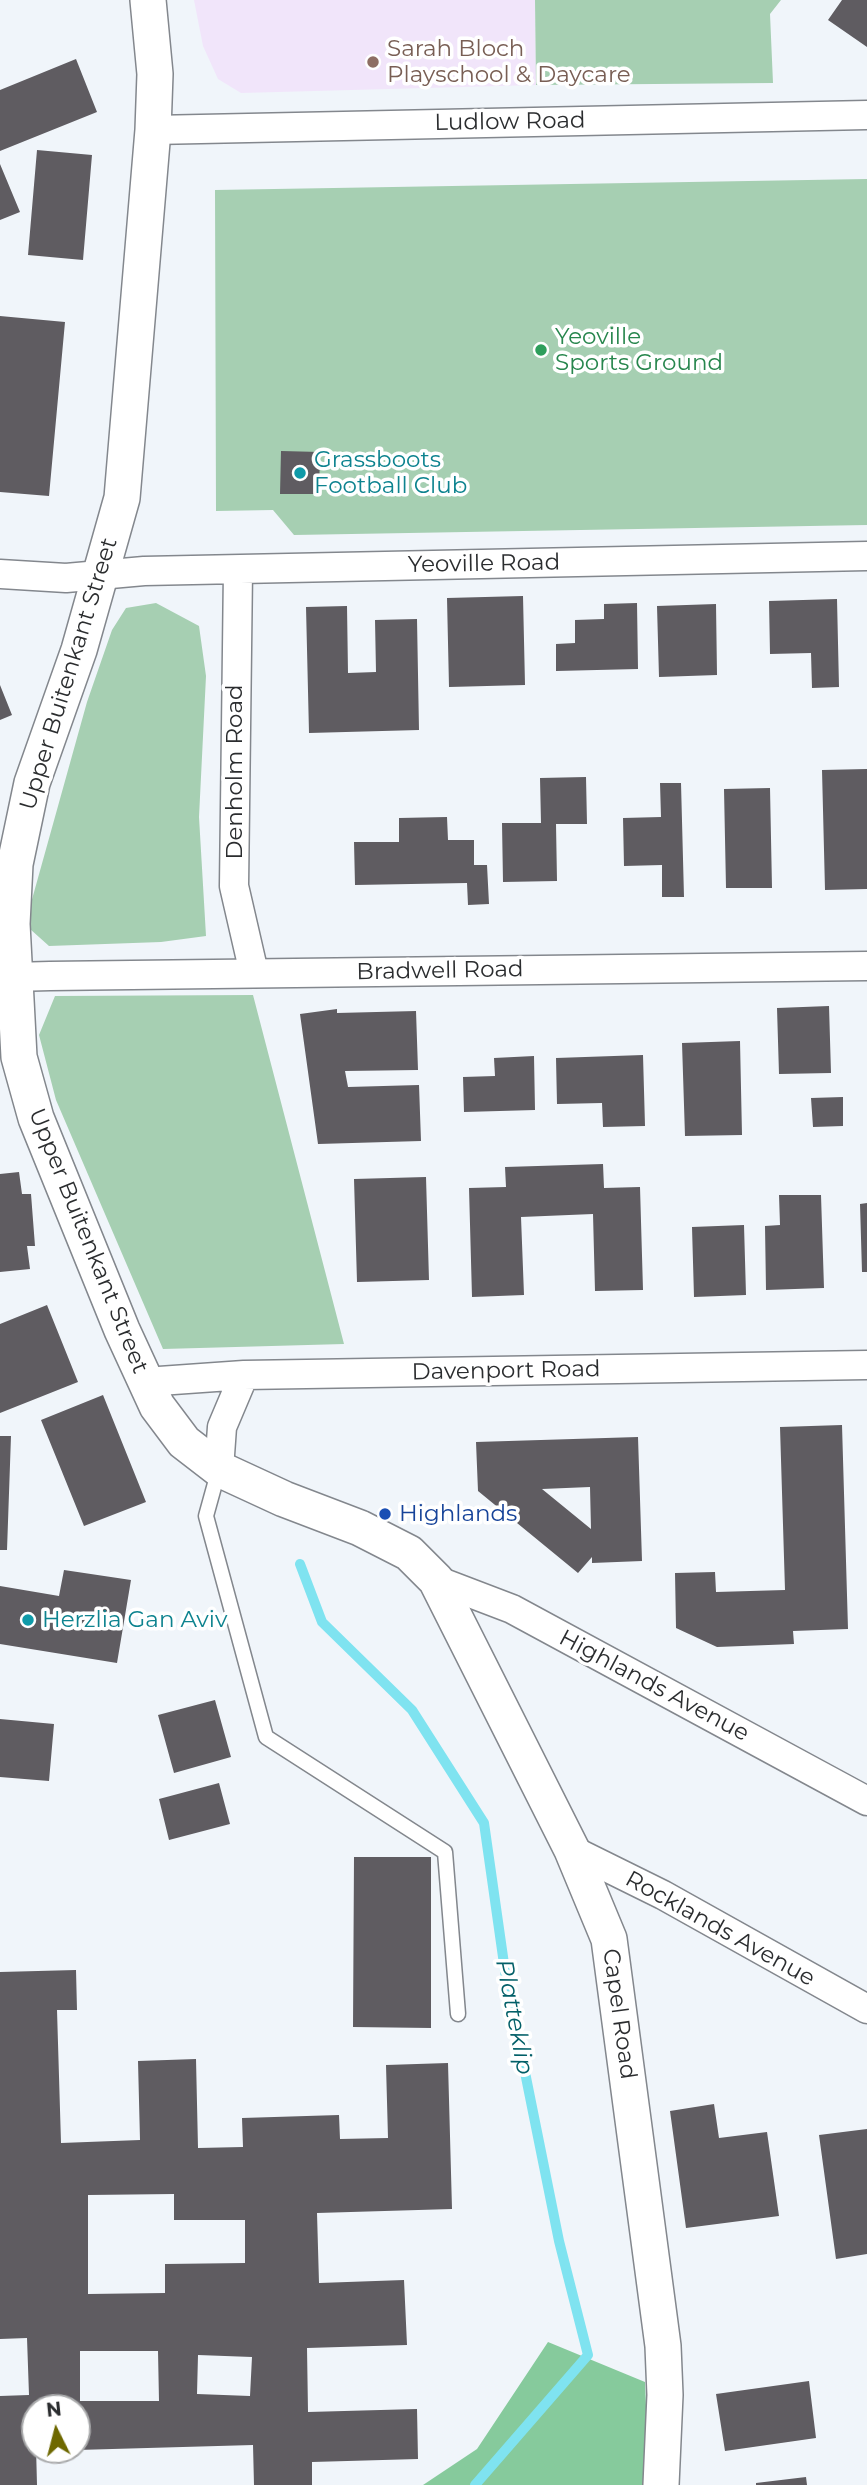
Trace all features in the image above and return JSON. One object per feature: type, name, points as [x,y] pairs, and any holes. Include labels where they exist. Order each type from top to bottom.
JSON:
[{"type":"street","name":"Upper Buitenkant Street","points":[[148,0],[155,74],[153,130],[122,498],[101,576],[32,783],[16,864],[6,981],[10,1052],[145,1382],[157,1406],[184,1442],[219,1469],[284,1499],[360,1528],[410,1553],[436,1580]]},
{"type":"street","name":"Ludlow Road","points":[[153,130],[867,115]]},
{"type":"street","name":"Yeoville Road","points":[[0,574],[66,578],[144,571],[867,556]]},
{"type":"street","name":"Denholm Road","points":[[238,570],[234,886],[254,973]]},
{"type":"street","name":"Bradwell Road","points":[[6,981],[254,973],[867,966]]},
{"type":"street","name":"Davenport Road","points":[[145,1382],[244,1375],[867,1365]]},
{"type":"street","points":[[219,1469],[222,1427],[244,1375]]},
{"type":"street","name":"Highlands Avenue","points":[[436,1580],[512,1609],[867,1801]]},
{"type":"street","name":"Capel Road","points":[[436,1580],[572,1850],[609,1939],[663,2346],[665,2395],[661,2485]]},
{"type":"street","points":[[838,1785],[867,1785]]},
{"type":"street","name":"Rocklands Avenue","points":[[572,1850],[663,1895],[867,2009]]},
{"type":"lane","points":[[219,1469],[206,1516],[265,1737],[445,1852],[458,2014]]},
{"type":"shaded area","name":"Sarah Bloch Playschool & Daycare","points":[[194,0],[535,0],[536,85],[241,93],[218,79],[203,46]]},
{"type":"green space","points":[[535,0],[781,0],[770,14],[773,83],[536,85]]},
{"type":"green space","name":"Yeoville Sports Ground","points":[[867,179],[867,525],[294,535],[273,510],[216,511],[215,190]]},
{"type":"green space","points":[[156,603],[199,626],[206,676],[199,817],[206,936],[161,942],[49,946],[30,929],[31,903],[87,702],[112,630],[126,608]]},
{"type":"green space","points":[[253,995],[344,1344],[163,1349],[56,1100],[39,1035],[55,996]]},
{"type":"green space","points":[[548,2342],[645,2382],[649,2475],[643,2485],[423,2485],[477,2449]]},
{"type":"building","points":[[842,0],[867,0],[867,47],[828,20]]},
{"type":"building","points":[[76,59],[97,112],[0,151],[0,90]]},
{"type":"building","points":[[37,150],[92,155],[83,260],[28,255]]},
{"type":"building","points":[[0,164],[20,212],[0,220]]},
{"type":"building","points":[[0,316],[65,322],[49,496],[0,492]]},
{"type":"building","name":"Grassboots Football Club","points":[[281,451],[320,452],[319,494],[280,494]]},
{"type":"building","points":[[523,596],[525,685],[449,687],[447,598]]},
{"type":"building","points":[[837,599],[839,687],[812,688],[811,653],[770,654],[769,601]]},
{"type":"building","points":[[637,603],[638,669],[556,671],[556,644],[575,643],[575,620],[604,619],[604,604]]},
{"type":"building","points":[[716,604],[717,675],[659,677],[657,606]]},
{"type":"building","points":[[347,606],[348,673],[376,672],[375,620],[417,619],[419,730],[309,733],[306,607]]},
{"type":"building","points":[[0,685],[12,715],[0,720]]},
{"type":"building","points":[[867,769],[867,889],[825,890],[822,770]]},
{"type":"building","points":[[586,777],[587,824],[556,824],[557,881],[503,882],[502,823],[541,823],[540,778]]},
{"type":"building","points":[[660,783],[681,783],[684,897],[662,897],[662,865],[624,866],[623,818],[661,817]]},
{"type":"building","points":[[770,788],[772,888],[726,888],[724,789]]},
{"type":"building","points":[[447,817],[448,840],[474,840],[474,865],[487,865],[489,904],[468,905],[467,883],[355,885],[354,842],[399,842],[399,818]]},
{"type":"building","points":[[829,1006],[831,1073],[779,1074],[777,1008]]},
{"type":"building","points":[[337,1009],[337,1013],[416,1011],[418,1070],[345,1071],[348,1087],[419,1085],[421,1141],[318,1144],[300,1014]]},
{"type":"building","points":[[740,1041],[742,1135],[685,1136],[682,1043]]},
{"type":"building","points":[[643,1055],[645,1126],[603,1127],[602,1103],[557,1104],[556,1058]]},
{"type":"building","points":[[534,1056],[535,1110],[464,1112],[463,1077],[495,1076],[494,1058]]},
{"type":"building","points":[[843,1097],[843,1126],[813,1127],[811,1098]]},
{"type":"building","points":[[603,1164],[604,1188],[640,1187],[643,1290],[595,1291],[593,1214],[521,1217],[524,1295],[472,1297],[469,1188],[506,1187],[505,1167]]},
{"type":"building","points":[[19,1172],[22,1194],[31,1194],[35,1246],[27,1246],[30,1269],[0,1272],[0,1174]]},
{"type":"building","points":[[426,1177],[429,1280],[357,1282],[354,1179]]},
{"type":"building","points":[[779,1195],[821,1195],[824,1288],[766,1290],[765,1226],[780,1225]]},
{"type":"building","points":[[867,1203],[867,1272],[862,1272],[860,1204]]},
{"type":"building","points":[[744,1225],[746,1295],[694,1297],[692,1227]]},
{"type":"building","points":[[47,1305],[78,1382],[0,1413],[0,1324]]},
{"type":"building","points":[[103,1395],[146,1502],[84,1526],[41,1420]]},
{"type":"building","points":[[842,1425],[848,1629],[793,1631],[794,1644],[717,1647],[676,1628],[675,1573],[715,1572],[716,1592],[785,1590],[780,1427]]},
{"type":"building","points":[[0,1436],[11,1436],[7,1550],[0,1550]]},
{"type":"building","points":[[638,1437],[642,1561],[592,1563],[592,1557],[578,1573],[478,1491],[476,1442]],"holes":[[[590,1487],[591,1529],[542,1489]]]},
{"type":"building","points":[[64,1570],[131,1580],[117,1663],[0,1644],[0,1586],[59,1596]]},
{"type":"building","points":[[215,1700],[231,1757],[174,1773],[158,1715]]},
{"type":"building","points":[[0,1719],[54,1724],[49,1781],[0,1777]]},
{"type":"building","points":[[219,1783],[230,1824],[169,1840],[159,1799]]},
{"type":"building","points":[[354,1857],[431,1857],[431,2028],[353,2027]]},
{"type":"building","points":[[76,1970],[77,2010],[57,2010],[61,2143],[140,2140],[138,2061],[196,2059],[198,2148],[243,2147],[242,2118],[339,2115],[340,2139],[388,2138],[386,2065],[448,2063],[452,2209],[317,2213],[319,2283],[404,2280],[407,2345],[307,2348],[308,2412],[417,2409],[418,2459],[312,2462],[312,2485],[254,2485],[253,2445],[91,2450],[91,2401],[159,2401],[158,2351],[80,2351],[80,2394],[29,2394],[27,2338],[0,2339],[0,1972]],"holes":[[[174,2194],[174,2220],[245,2220],[245,2263],[165,2264],[165,2293],[88,2294],[88,2195]],[[198,2355],[252,2357],[250,2396],[197,2394]]]},
{"type":"building","points":[[714,2104],[719,2138],[767,2132],[779,2216],[686,2228],[670,2111]]},
{"type":"building","points":[[867,2129],[867,2254],[836,2259],[819,2135]]},
{"type":"building","points":[[809,2381],[816,2438],[725,2451],[716,2394]]},
{"type":"building","points":[[21,2395],[21,2464],[36,2464],[37,2485],[0,2485],[0,2396]]},
{"type":"building","points":[[806,2477],[807,2485],[756,2485],[756,2483]]},
{"type":"waterway","name":"Platteklip","points":[[300,1564],[322,1622],[412,1710],[484,1823],[506,1978],[559,2241],[588,2355],[475,2485]]},
{"type":"place","name":"Sarah Bloch Playschool & Daycare","points":[[373,62]]},
{"type":"place","name":"Yeoville Sports Ground","points":[[541,350]]},
{"type":"place","name":"Grassboots Football Club","points":[[300,473]]},
{"type":"place","name":"Highlands","points":[[385,1514]]},
{"type":"place","name":"Herzlia Gan Aviv","points":[[28,1620]]}]
